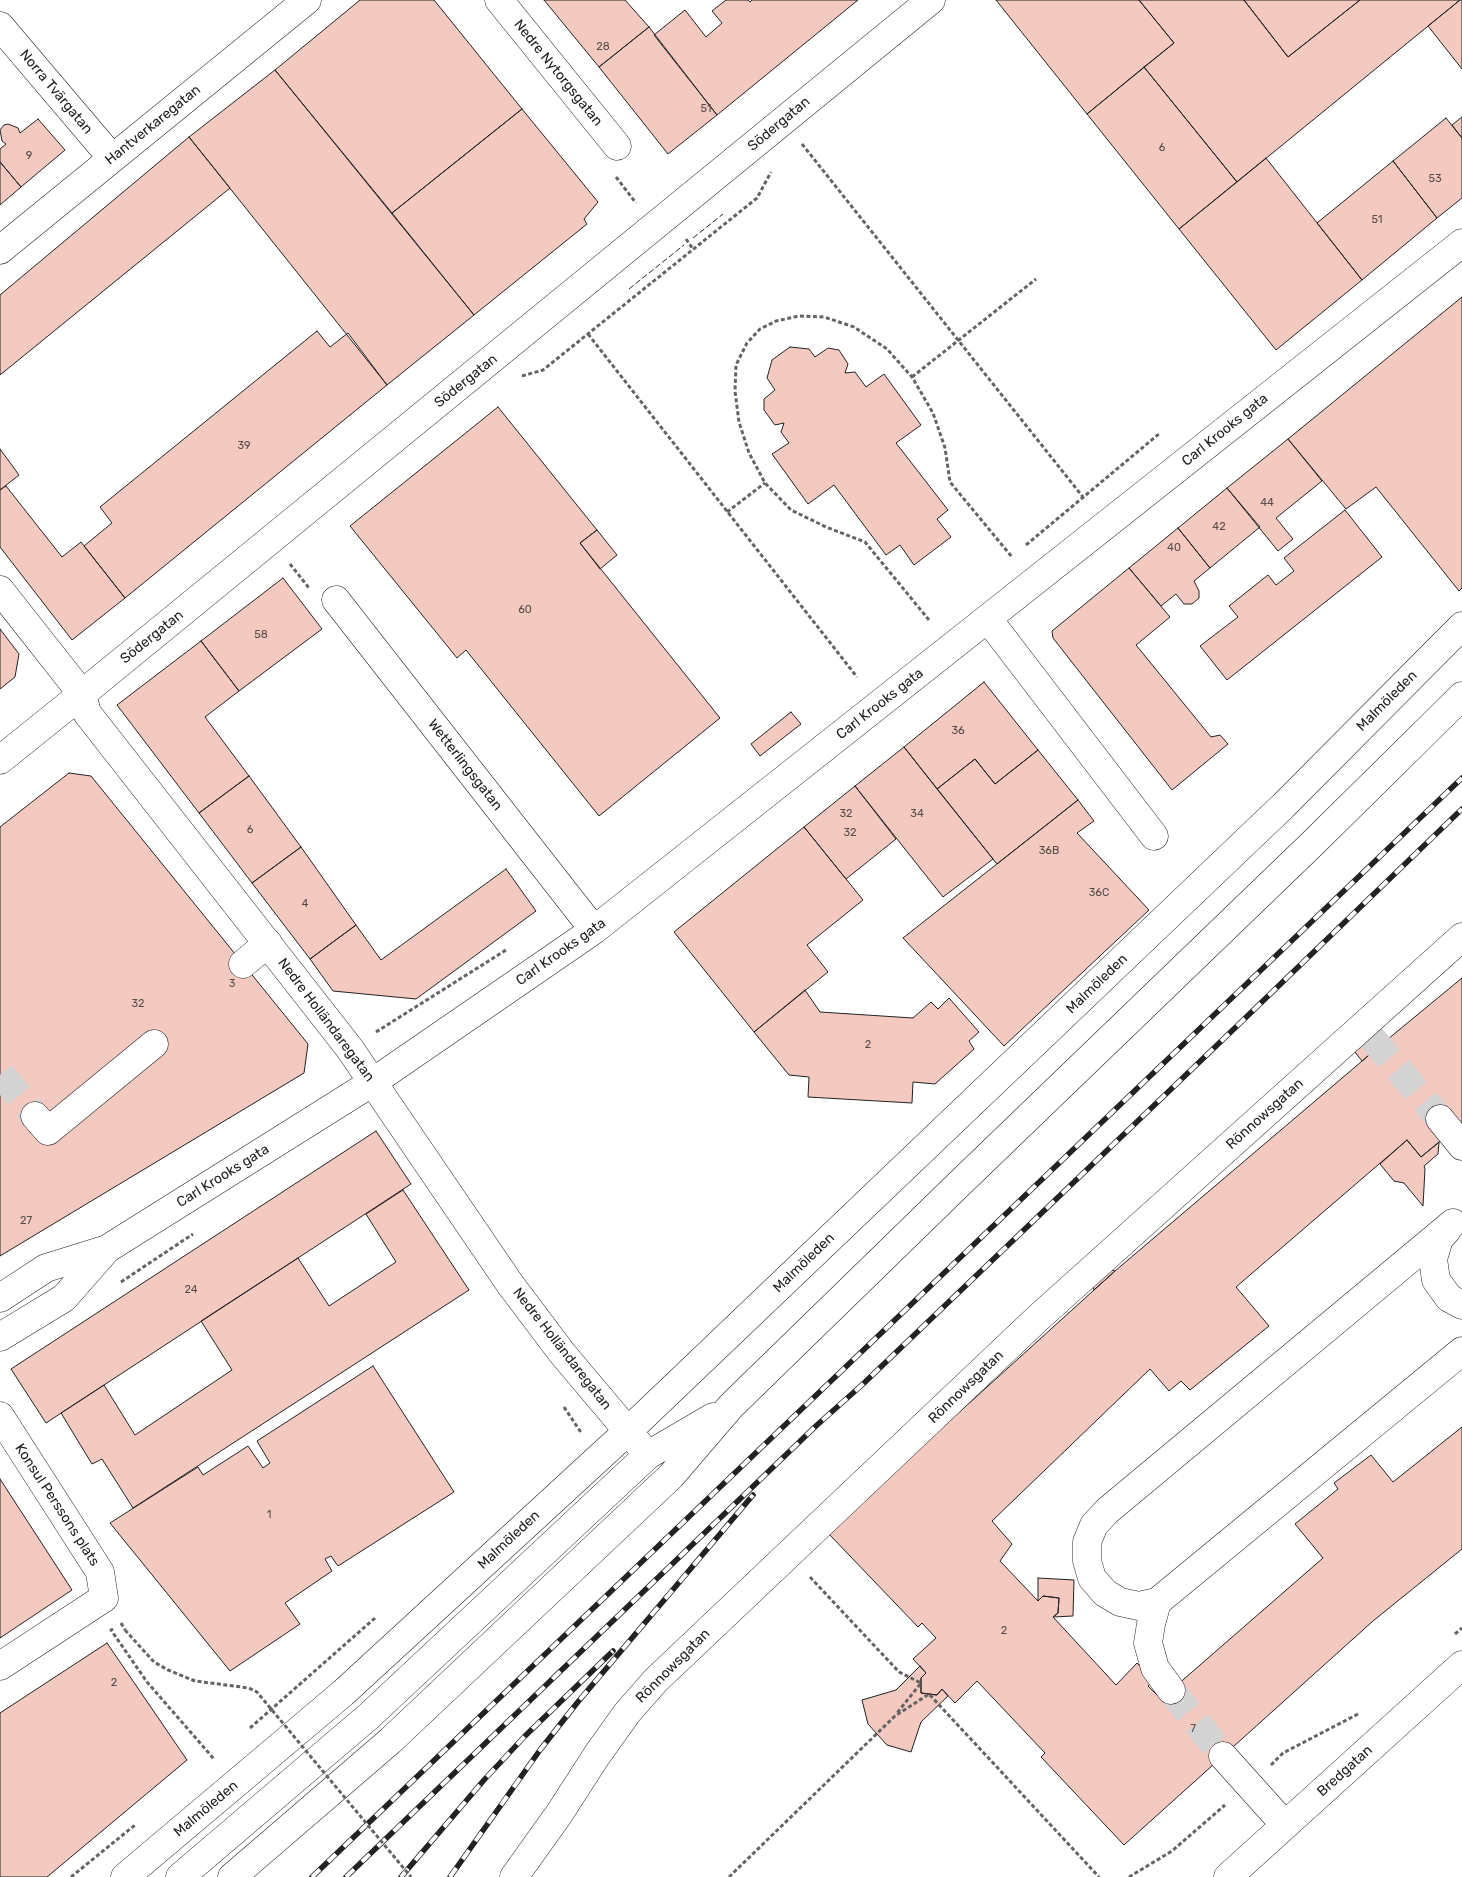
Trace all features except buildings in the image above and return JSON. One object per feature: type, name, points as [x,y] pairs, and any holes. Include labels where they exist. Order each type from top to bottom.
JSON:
[{"type":"street","name":"Hantverkaregatan","points":[[0,250],[307,0]]},
{"type":"street","name":"Nedre Nytorgsgatan","points":[[499,0],[617,146]]},
{"type":"street","name":"Södergatan","points":[[0,760],[931,0]]},
{"type":"street","name":"Norra Tvärgatan","points":[[0,26],[112,158]]},
{"type":"street","name":"Carl Krooks gata","points":[[0,1298],[46,1268],[107,1249],[373,1082],[594,930],[1462,243]]},
{"type":"street","name":"Nedre Holländaregatan","points":[[0,590],[82,694],[87,713],[350,1049],[510,1284],[562,1353],[648,1455]]},
{"type":"street","name":"Wetterlingsgatan","points":[[336,600],[594,930]]},
{"type":"street","points":[[988,619],[1154,836]]},
{"type":"street","name":"Malmöleden","points":[[125,1877],[343,1693],[628,1432],[1283,806],[1462,626]]},
{"type":"street","points":[[232,1877],[390,1741],[671,1476],[731,1406],[958,1184],[1313,843],[1462,696]]},
{"type":"street","name":"Rönnowsgatan","points":[[514,1877],[559,1814],[597,1755],[628,1713],[656,1680],[1038,1318],[1367,1031],[1462,937]]},
{"type":"street","points":[[243,964],[268,944]]},
{"type":"street","points":[[35,1116],[48,1131],[154,1044]]},
{"type":"street","points":[[1440,1119],[1462,1146]]},
{"type":"street","points":[[1458,1220],[1439,1239],[1433,1259],[1436,1280],[1449,1298],[1462,1305]]},
{"type":"street","points":[[1458,1220],[1107,1511],[1094,1525],[1087,1542],[1087,1561],[1092,1578],[1105,1593],[1120,1602],[1139,1606],[1158,1602],[1462,1351]]},
{"type":"street","name":"Carl Krooks gata","points":[[0,1337],[64,1298],[107,1249]]},
{"type":"street","points":[[180,1877],[370,1716],[648,1455],[731,1406]]},
{"type":"street","name":"Konsul Perssons plats","points":[[0,1416],[100,1572],[104,1598],[0,1666]]},
{"type":"street","points":[[1158,1602],[1150,1624],[1148,1643],[1154,1668],[1171,1690]]},
{"type":"street","name":"Bredgatan","points":[[1228,1877],[1462,1665]]},
{"type":"street","points":[[1223,1756],[1285,1825]]},
{"type":"path","points":[[797,137],[1083,497]]},
{"type":"path","points":[[912,378],[1036,279]]},
{"type":"path","points":[[929,620],[865,542],[826,527],[791,510],[765,484],[749,453],[742,430],[736,391],[736,365],[747,343],[760,329],[776,321],[799,316],[824,317],[854,328],[886,349],[912,378],[933,413],[945,448],[950,482],[1012,557]]},
{"type":"path","points":[[588,334],[858,677]]},
{"type":"path","points":[[1024,548],[1160,433]]},
{"type":"path","points":[[727,512],[765,484]]},
{"type":"path","points":[[1008,560],[1018,552]]},
{"type":"path","points":[[350,1049],[509,948]]},
{"type":"path","points":[[120,1283],[194,1234]]},
{"type":"path","points":[[561,1402],[583,1436],[577,1441]]},
{"type":"path","points":[[729,1877],[895,1716],[921,1684],[899,1672],[806,1572]]},
{"type":"path","points":[[243,1734],[379,1614]]},
{"type":"path","points":[[121,1624],[111,1630],[147,1682],[214,1759]]},
{"type":"path","points":[[1454,1635],[1462,1628]]},
{"type":"path","points":[[125,1630],[154,1662],[168,1670],[195,1681],[249,1688],[257,1692],[411,1877]]},
{"type":"path","points":[[895,1716],[929,1694],[1099,1877]]},
{"type":"path","points":[[1129,1877],[1172,1851],[1250,1785],[1283,1753],[1361,1713]]},
{"type":"path","points":[[206,1766],[221,1753]]},
{"type":"path","points":[[71,1877],[138,1823]]},
{"type":"tunnel","points":[[1371,1037],[1440,1119]]},
{"type":"tunnel","points":[[1,1074],[35,1116]]},
{"type":"tunnel","points":[[1171,1690],[1223,1756]]},
{"type":"railway","points":[[312,1877],[1462,778]]},
{"type":"railway","points":[[346,1877],[1462,809]]},
{"type":"railway","points":[[450,1877],[540,1750],[577,1703],[753,1495]]},
{"type":"railway","points":[[401,1877],[484,1780],[525,1736],[613,1651]]},
{"type":"fence","points":[[693,238],[723,214]]},
{"type":"fence","points":[[629,289],[684,245]]}]
